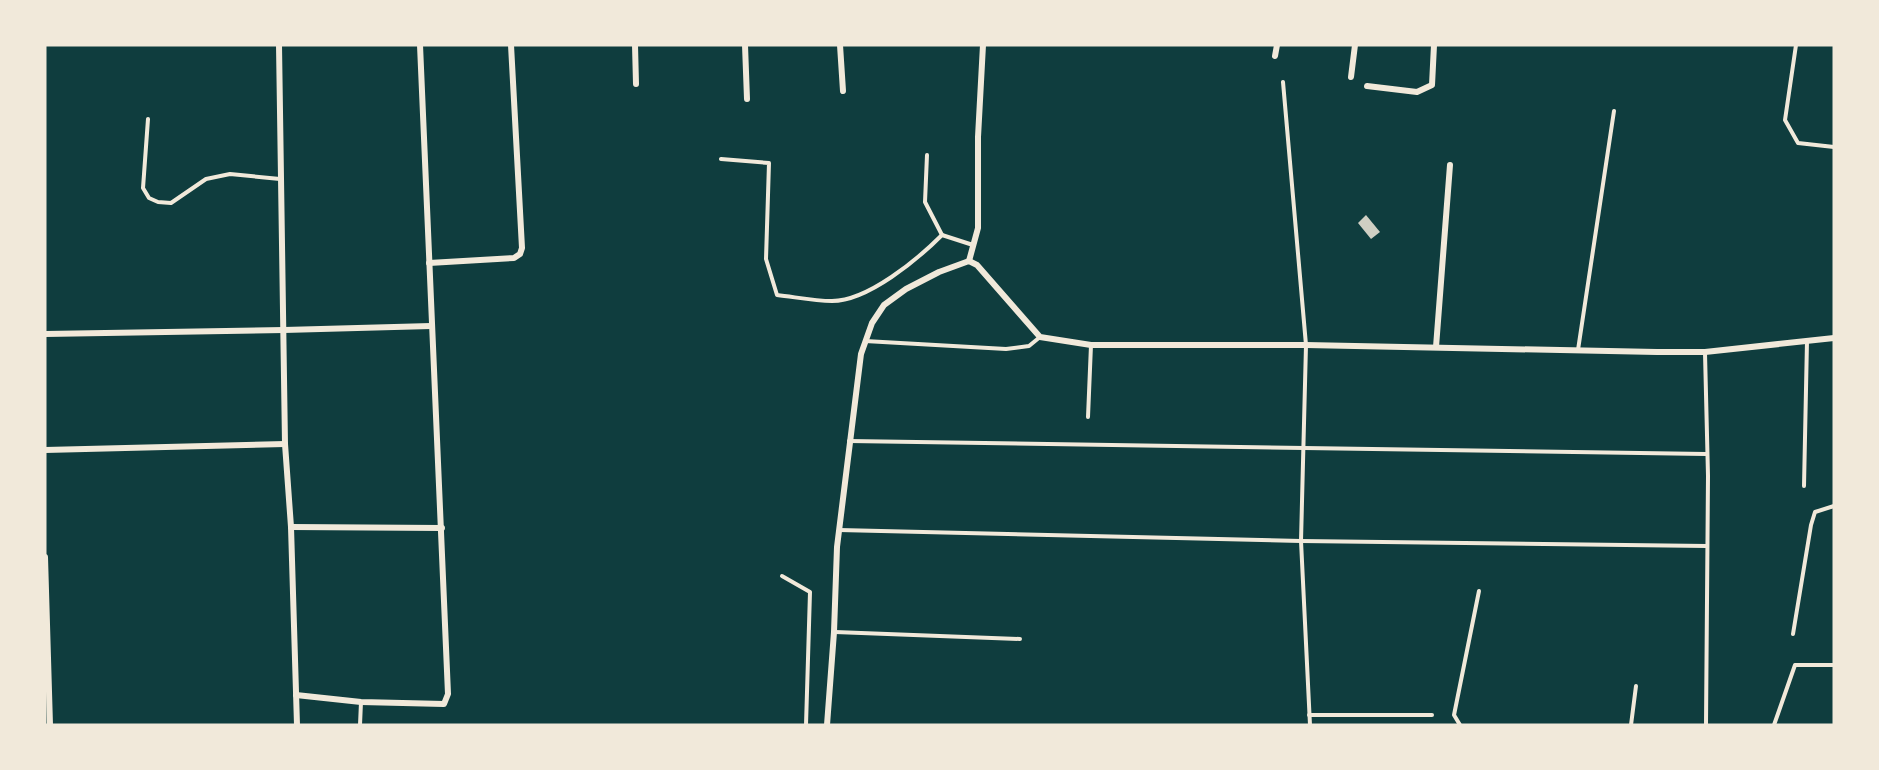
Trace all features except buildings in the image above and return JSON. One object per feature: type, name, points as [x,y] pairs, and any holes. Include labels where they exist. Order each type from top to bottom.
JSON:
[{"type":"street","points":[[279,45],[285,444],[291,527],[297,725]]},
{"type":"street","points":[[296,695],[361,702],[444,704],[448,694],[420,45]]},
{"type":"street","points":[[429,264],[514,258],[520,254],[522,248],[511,45]]},
{"type":"street","points":[[635,45],[636,84]]},
{"type":"street","points":[[745,45],[747,99]]},
{"type":"street","points":[[840,45],[843,91]]},
{"type":"street","points":[[969,261],[978,228],[978,137],[983,45]]},
{"type":"street","points":[[1275,56],[1277,45]]},
{"type":"street","points":[[1351,77],[1355,45]]},
{"type":"street","points":[[1367,86],[1417,92],[1432,85],[1434,45]]},
{"type":"street","points":[[1436,347],[1450,165]]},
{"type":"street","points":[[969,261],[977,266],[1040,337],[1091,345],[1306,345],[1705,352],[1834,338]]},
{"type":"street","points":[[827,725],[838,530],[861,354],[872,323],[884,305],[906,289],[939,272],[969,261]]},
{"type":"street","points":[[45,334],[431,326]]},
{"type":"street","points":[[45,450],[285,444]]},
{"type":"street","points":[[291,527],[442,528]]},
{"type":"street","points":[[45,557],[50,725]]},
{"type":"lane","points":[[1796,45],[1785,120],[1798,143],[1834,147]]},
{"type":"lane","points":[[1283,82],[1306,345],[1301,541],[1310,725]]},
{"type":"lane","points":[[1578,350],[1614,111]]},
{"type":"lane","points":[[148,119],[143,188],[149,198],[158,202],[171,203],[206,179],[230,174],[282,179]]},
{"type":"lane","points":[[927,155],[925,202],[942,235],[974,245]]},
{"type":"lane","points":[[721,159],[770,163],[766,259],[777,295],[833,301],[855,298],[917,260],[942,235]]},
{"type":"lane","points":[[865,341],[1006,349],[1029,346],[1040,337]]},
{"type":"lane","points":[[1804,486],[1807,341]]},
{"type":"lane","points":[[1088,417],[1091,345]]},
{"type":"lane","points":[[1705,352],[1706,725]]},
{"type":"lane","points":[[849,441],[1706,454]]},
{"type":"lane","points":[[1793,634],[1815,512],[1834,506]]},
{"type":"lane","points":[[838,530],[1301,541],[1707,546]]},
{"type":"lane","points":[[782,576],[810,592],[806,725]]},
{"type":"lane","points":[[1460,725],[1454,715],[1479,591]]},
{"type":"lane","points":[[834,632],[1020,639]]},
{"type":"lane","points":[[1774,725],[1795,665],[1834,665]]},
{"type":"lane","points":[[1631,725],[1636,686]]},
{"type":"lane","points":[[360,725],[361,702]]},
{"type":"lane","points":[[1310,715],[1432,715]]}]
